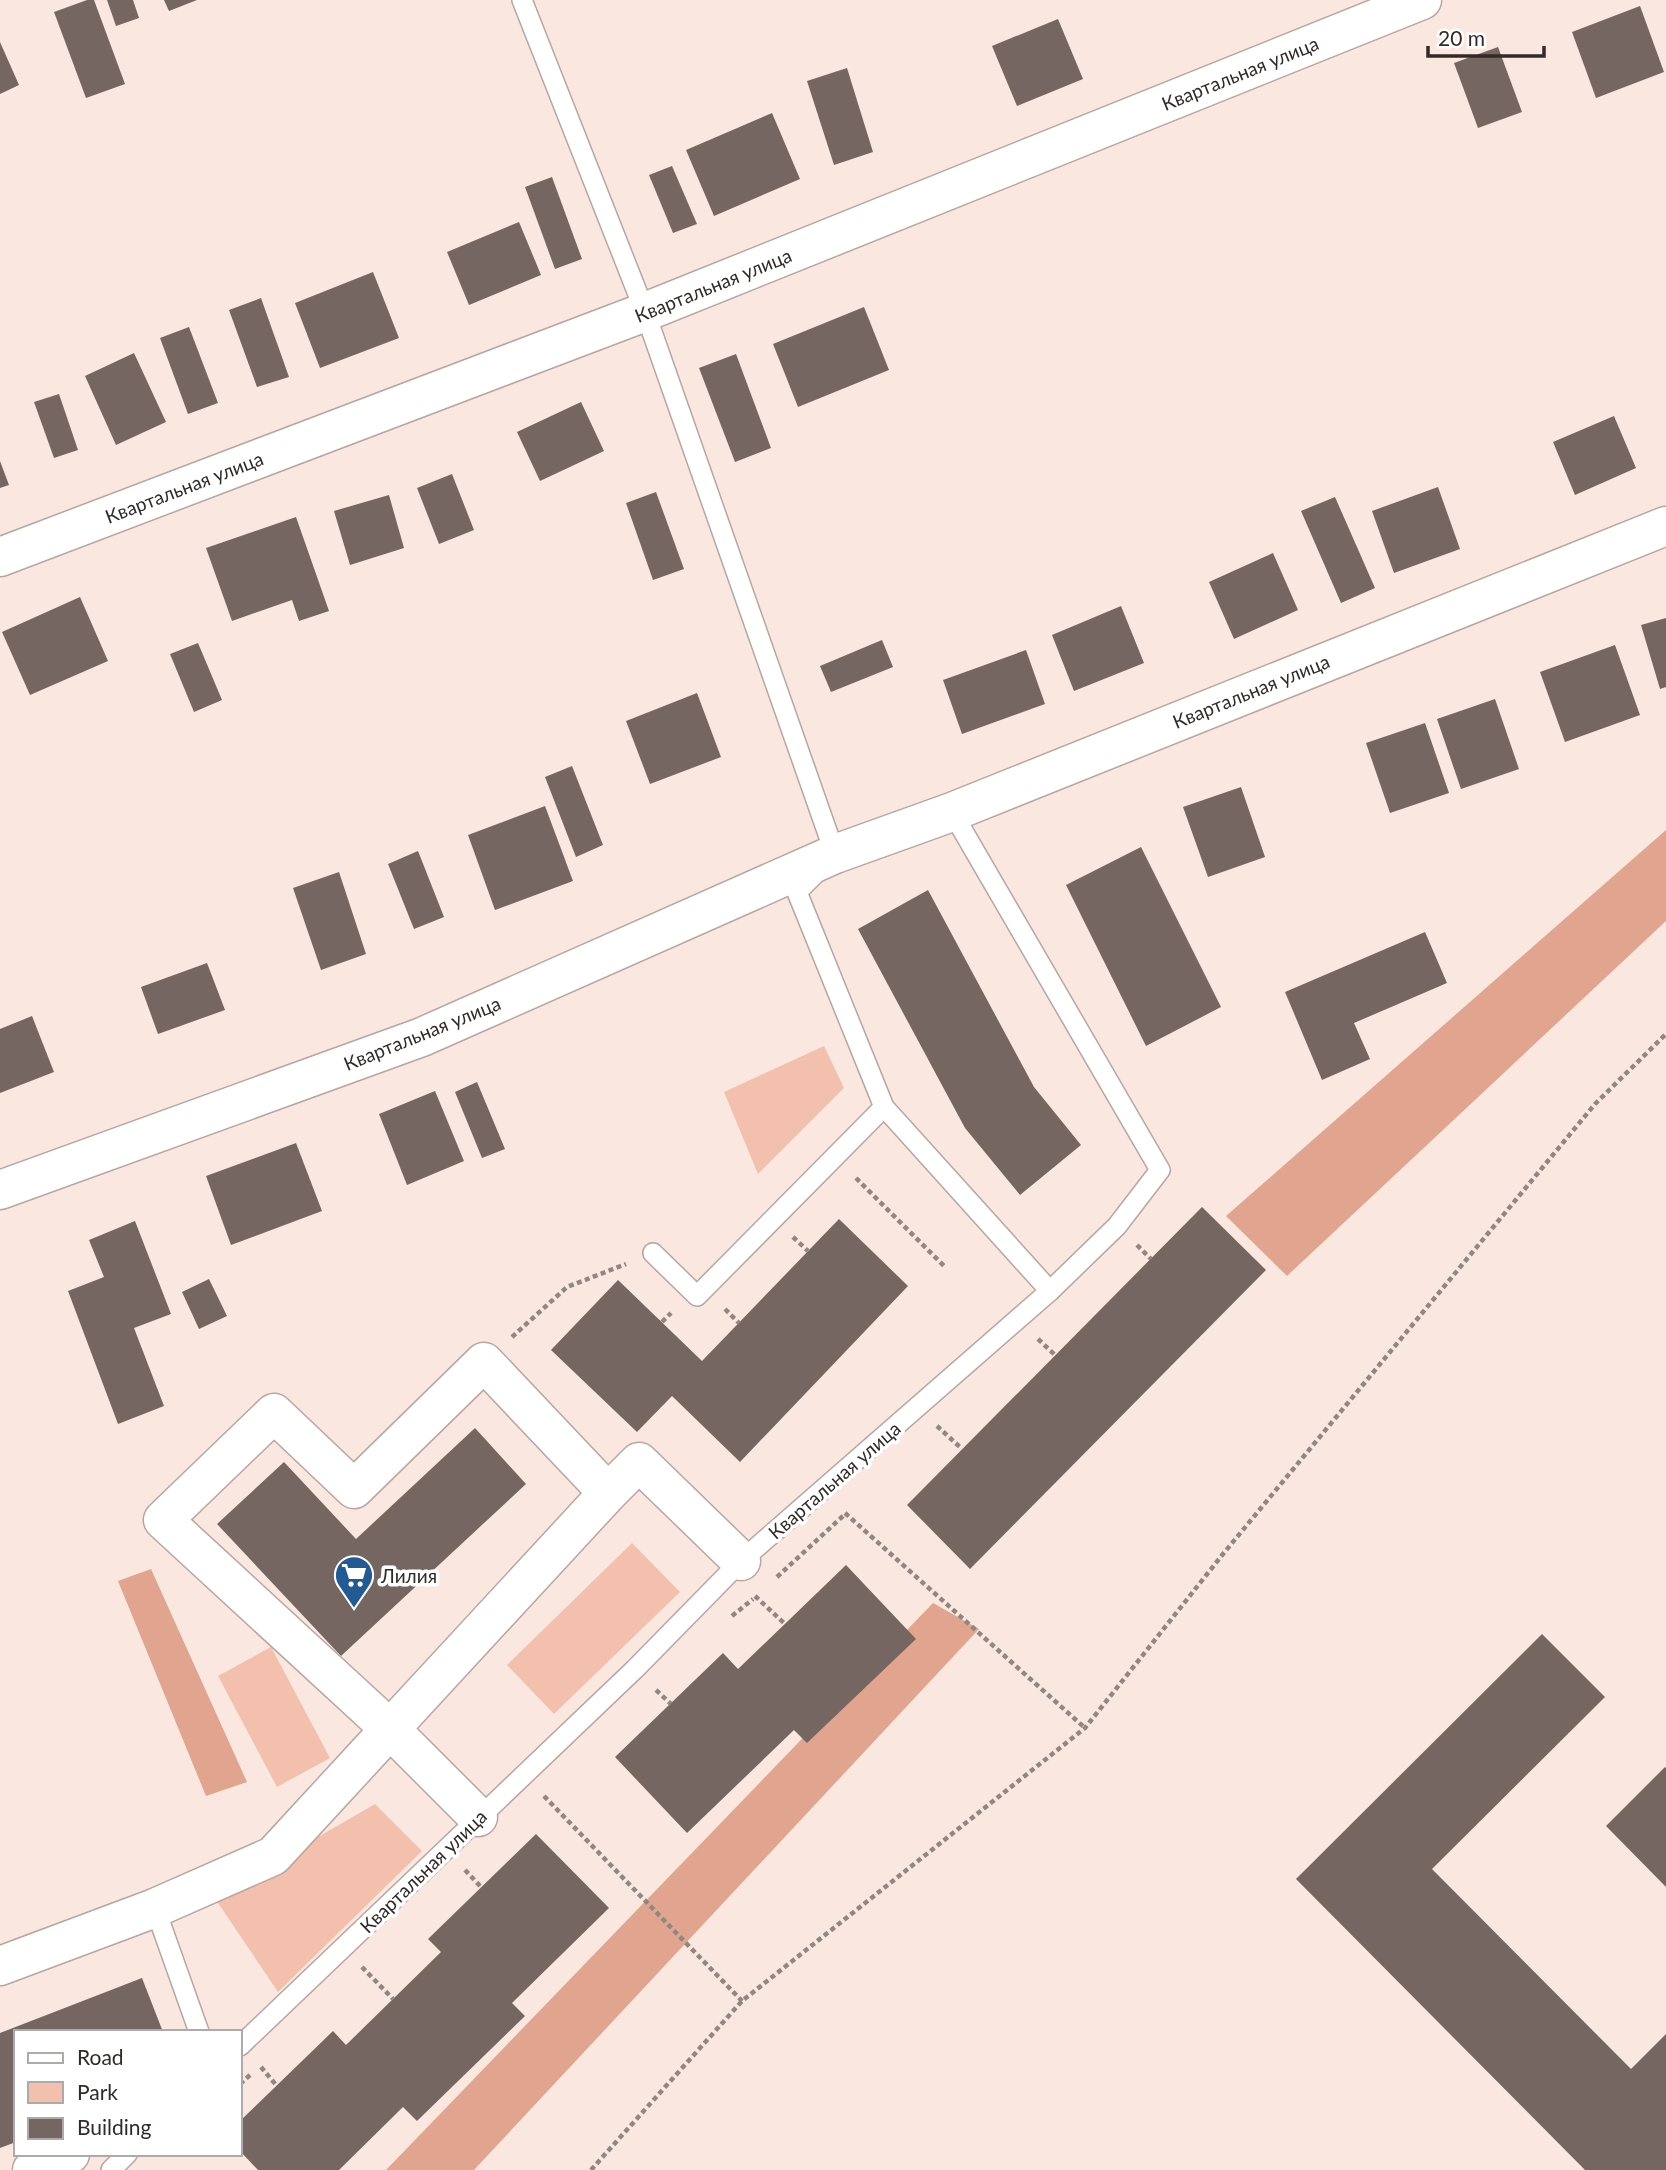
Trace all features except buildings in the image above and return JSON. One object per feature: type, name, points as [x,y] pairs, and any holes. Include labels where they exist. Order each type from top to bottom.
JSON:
[{"type":"street","name":"Квартальная улица","points":[[0,558],[645,312],[1422,0]]},
{"type":"street","name":"Квартальная улица","points":[[0,1190],[422,1037],[835,854],[952,812],[1666,526]]},
{"type":"street","points":[[478,1818],[390,1729],[163,1520],[274,1413],[354,1489],[484,1362],[608,1493]]},
{"type":"street","points":[[0,1966],[155,1908],[273,1856],[639,1462],[741,1561]]},
{"type":"street","points":[[32,2170],[65,2156]]},
{"type":"lane","points":[[522,0],[645,312],[835,854]]},
{"type":"lane","points":[[952,812],[1160,1170],[1117,1226],[1050,1292]]},
{"type":"lane","name":"Квартальная улица","points":[[242,2044],[635,1669],[741,1561],[1050,1292],[884,1107],[797,892],[835,854]]},
{"type":"lane","points":[[653,1253],[697,1296],[884,1107]]},
{"type":"lane","points":[[155,1908],[198,2030]]},
{"type":"lane","points":[[111,2170],[126,2156]]},
{"type":"path","points":[[591,2170],[743,2001],[1085,1728],[1223,1554],[1595,1104],[1666,1034]]},
{"type":"path","points":[[852,1174],[944,1266]]},
{"type":"path","points":[[783,1245],[801,1227]]},
{"type":"path","points":[[484,1362],[567,1287],[653,1253]]},
{"type":"path","points":[[717,1315],[732,1299]]},
{"type":"path","points":[[845,1513],[1085,1728]]},
{"type":"path","points":[[539,1791],[743,2001]]},
{"type":"path","points":[[343,1948],[393,2000]]},
{"type":"green space","points":[[824,1046],[844,1088],[758,1174],[724,1092]]},
{"type":"green space","points":[[632,1543],[680,1592],[554,1714],[507,1665]]},
{"type":"green space","points":[[271,1647],[330,1758],[277,1787],[218,1676]]},
{"type":"green space","points":[[375,1804],[422,1851],[278,1992],[214,1897]]},
{"type":"shaded area","points":[[1666,830],[1666,921],[1287,1276],[1226,1216]]},
{"type":"shaded area","points":[[151,1569],[247,1782],[206,1796],[118,1581]]},
{"type":"shaded area","points":[[933,1603],[979,1629],[474,2170],[386,2170]]},
{"type":"place","name":"Лилия","points":[[354,1609]]}]
